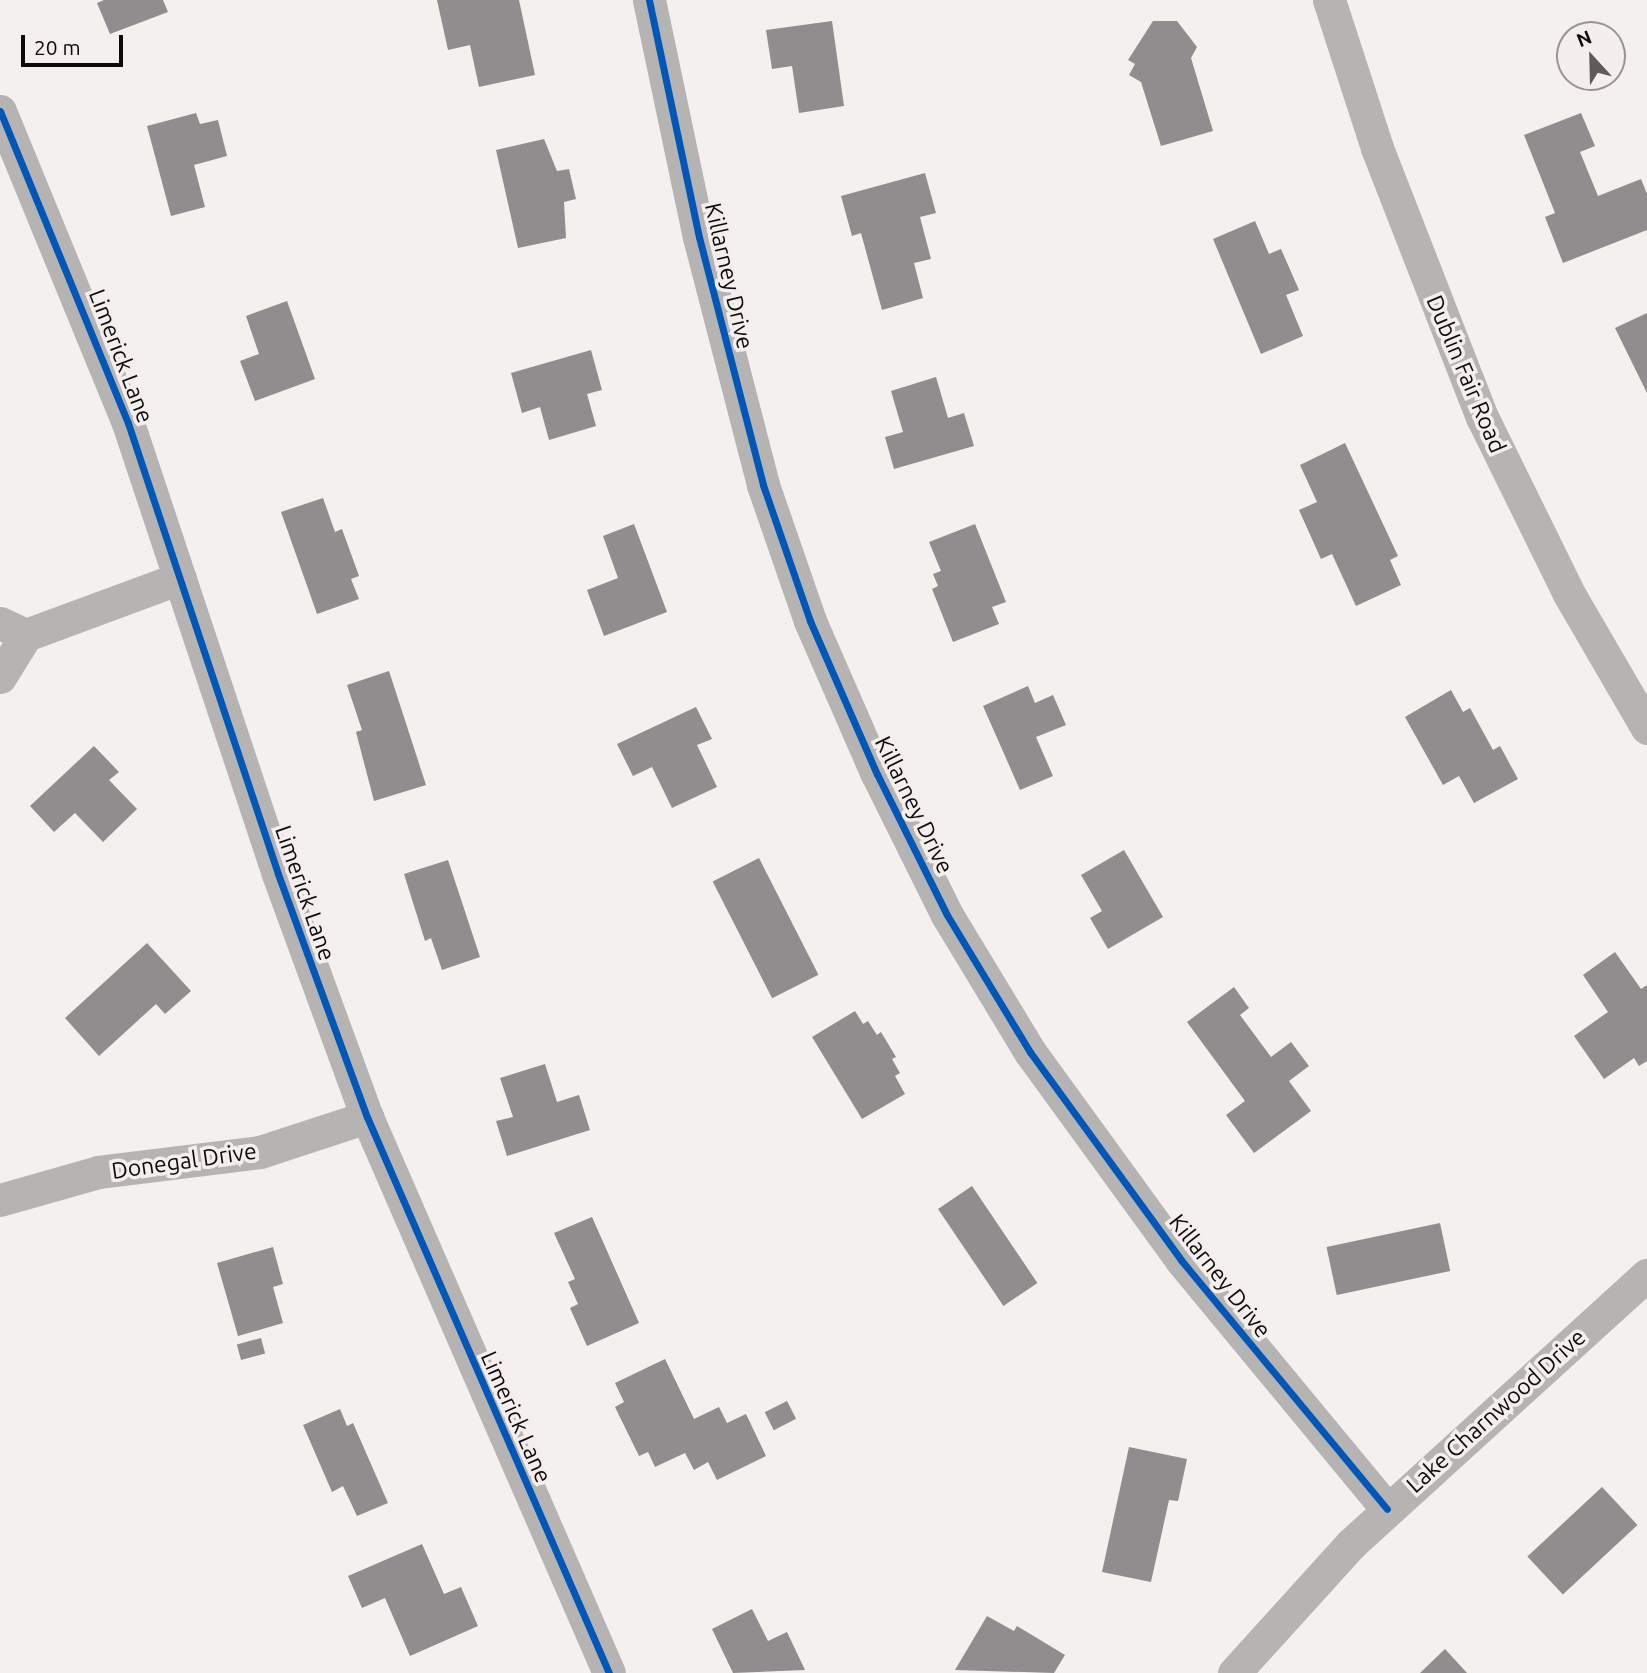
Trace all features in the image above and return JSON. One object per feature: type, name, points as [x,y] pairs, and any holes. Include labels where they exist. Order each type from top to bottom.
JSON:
[{"type":"street","name":"Killarney Drive","points":[[649,0],[699,237],[763,485],[810,621],[877,774],[947,915],[1037,1062],[1181,1260],[1387,1509]]},
{"type":"street","name":"Dublin Fair Road","points":[[1329,0],[1377,148],[1472,394],[1569,594],[1647,728]]},
{"type":"street","name":"Limerick Lane","points":[[0,111],[128,423],[278,874],[367,1117],[609,1673]]},
{"type":"street","points":[[0,677],[13,629],[180,578]]},
{"type":"street","name":"Donegal Drive","points":[[0,1200],[98,1172],[260,1152],[367,1117]]},
{"type":"street","name":"Lake Charnwood Drive","points":[[1234,1673],[1292,1605],[1387,1509],[1647,1275]]},
{"type":"building","points":[[104,0],[163,0],[168,12],[110,34],[97,3]]},
{"type":"building","points":[[437,0],[519,0],[535,75],[479,87],[470,45],[448,50]]},
{"type":"building","points":[[832,21],[844,106],[799,113],[792,66],[772,69],[766,30]]},
{"type":"building","points":[[1153,21],[1177,21],[1197,47],[1191,58],[1213,131],[1161,146],[1141,82],[1129,75],[1135,64],[1128,60]]},
{"type":"building","points":[[196,113],[200,124],[218,120],[227,156],[194,165],[205,207],[171,216],[147,126]]},
{"type":"building","points":[[1581,113],[1595,146],[1580,152],[1598,196],[1641,179],[1647,194],[1647,230],[1563,263],[1545,217],[1555,213],[1524,135]]},
{"type":"building","points":[[544,139],[557,171],[569,169],[576,199],[564,202],[566,238],[518,248],[496,150]]},
{"type":"building","points":[[925,173],[936,213],[920,217],[931,259],[914,263],[923,298],[882,310],[861,233],[852,236],[841,196]]},
{"type":"building","points":[[1255,221],[1269,254],[1281,249],[1299,290],[1286,295],[1303,336],[1261,354],[1213,239]]},
{"type":"building","points":[[287,301],[315,379],[255,401],[240,361],[259,354],[246,316]]},
{"type":"building","points":[[1647,313],[1647,393],[1615,328]]},
{"type":"building","points":[[591,350],[602,390],[587,394],[596,426],[549,440],[540,407],[522,413],[511,373]]},
{"type":"building","points":[[936,377],[948,418],[964,413],[974,446],[894,469],[885,437],[903,432],[891,391]]},
{"type":"building","points":[[1345,443],[1398,556],[1390,560],[1401,585],[1356,606],[1332,554],[1321,559],[1299,510],[1317,502],[1300,465]]},
{"type":"building","points":[[323,498],[335,532],[342,529],[359,576],[351,579],[359,599],[317,614],[281,512]]},
{"type":"building","points":[[634,524],[667,612],[604,636],[587,590],[618,578],[603,536]]},
{"type":"building","points":[[975,524],[1006,602],[992,607],[999,624],[953,642],[932,589],[938,586],[933,574],[941,571],[929,542]]},
{"type":"building","points":[[389,671],[426,785],[374,801],[356,732],[362,730],[347,685]]},
{"type":"building","points":[[1028,686],[1035,703],[1053,695],[1066,725],[1036,737],[1053,776],[1020,790],[983,706]]},
{"type":"building","points":[[1451,690],[1463,712],[1470,708],[1493,750],[1500,746],[1518,779],[1474,803],[1459,776],[1443,785],[1405,717]]},
{"type":"building","points":[[696,707],[712,739],[697,745],[717,787],[672,808],[652,767],[633,776],[617,744]]},
{"type":"building","points":[[94,746],[119,772],[109,780],[137,809],[103,842],[75,813],[54,832],[30,806]]},
{"type":"building","points":[[1124,850],[1163,917],[1108,949],[1090,918],[1102,911],[1081,875]]},
{"type":"building","points":[[759,858],[818,975],[772,998],[713,882]]},
{"type":"building","points":[[448,860],[480,957],[442,970],[431,938],[425,941],[404,874]]},
{"type":"building","points":[[147,943],[191,991],[165,1014],[156,1004],[99,1056],[65,1018]]},
{"type":"building","points":[[1615,952],[1641,989],[1647,985],[1647,1061],[1639,1066],[1634,1058],[1604,1079],[1574,1036],[1608,1012],[1583,975]]},
{"type":"building","points":[[1234,987],[1249,1008],[1240,1015],[1271,1057],[1291,1042],[1309,1066],[1289,1081],[1311,1111],[1254,1153],[1226,1115],[1245,1101],[1187,1022]]},
{"type":"building","points":[[855,1011],[863,1024],[868,1021],[877,1035],[881,1032],[896,1057],[892,1059],[900,1073],[895,1076],[905,1094],[862,1119],[812,1037]]},
{"type":"building","points":[[545,1064],[557,1102],[579,1095],[590,1130],[507,1156],[496,1121],[513,1117],[500,1078]]},
{"type":"building","points":[[972,1186],[1037,1283],[1003,1306],[938,1209]]},
{"type":"building","points":[[592,1217],[639,1323],[587,1346],[570,1308],[578,1304],[568,1282],[575,1279],[554,1233]]},
{"type":"building","points":[[1440,1223],[1450,1271],[1337,1295],[1327,1247]]},
{"type":"building","points":[[273,1247],[283,1284],[273,1287],[283,1323],[238,1336],[217,1263]]},
{"type":"building","points":[[261,1338],[265,1353],[241,1360],[237,1344]]},
{"type":"building","points":[[665,1359],[694,1419],[719,1407],[727,1423],[746,1414],[766,1456],[717,1480],[708,1462],[694,1470],[685,1453],[655,1467],[648,1452],[639,1456],[615,1407],[624,1402],[615,1383]]},
{"type":"building","points":[[787,1401],[796,1419],[774,1430],[765,1412]]},
{"type":"building","points":[[340,1409],[347,1426],[353,1423],[388,1503],[357,1516],[343,1486],[332,1492],[303,1425]]},
{"type":"building","points":[[1129,1447],[1187,1459],[1178,1501],[1169,1500],[1151,1582],[1102,1572]]},
{"type":"building","points":[[1602,1487],[1637,1525],[1563,1595],[1527,1557]]},
{"type":"building","points":[[422,1544],[444,1594],[461,1587],[478,1626],[410,1656],[385,1598],[362,1608],[348,1576]]},
{"type":"building","points":[[752,1609],[768,1641],[787,1632],[805,1670],[733,1673],[712,1629]]},
{"type":"building","points":[[987,1616],[1014,1631],[1017,1626],[1065,1655],[1054,1673],[955,1670]]},
{"type":"building","points":[[1445,1649],[1467,1673],[1420,1673]]},
{"type":"cycle path","points":[[649,0],[699,237],[763,485],[810,621],[877,774],[947,915],[1030,1052],[1181,1260],[1387,1509]]},
{"type":"cycle path","points":[[0,111],[128,423],[278,874],[367,1117],[609,1673]]}]
